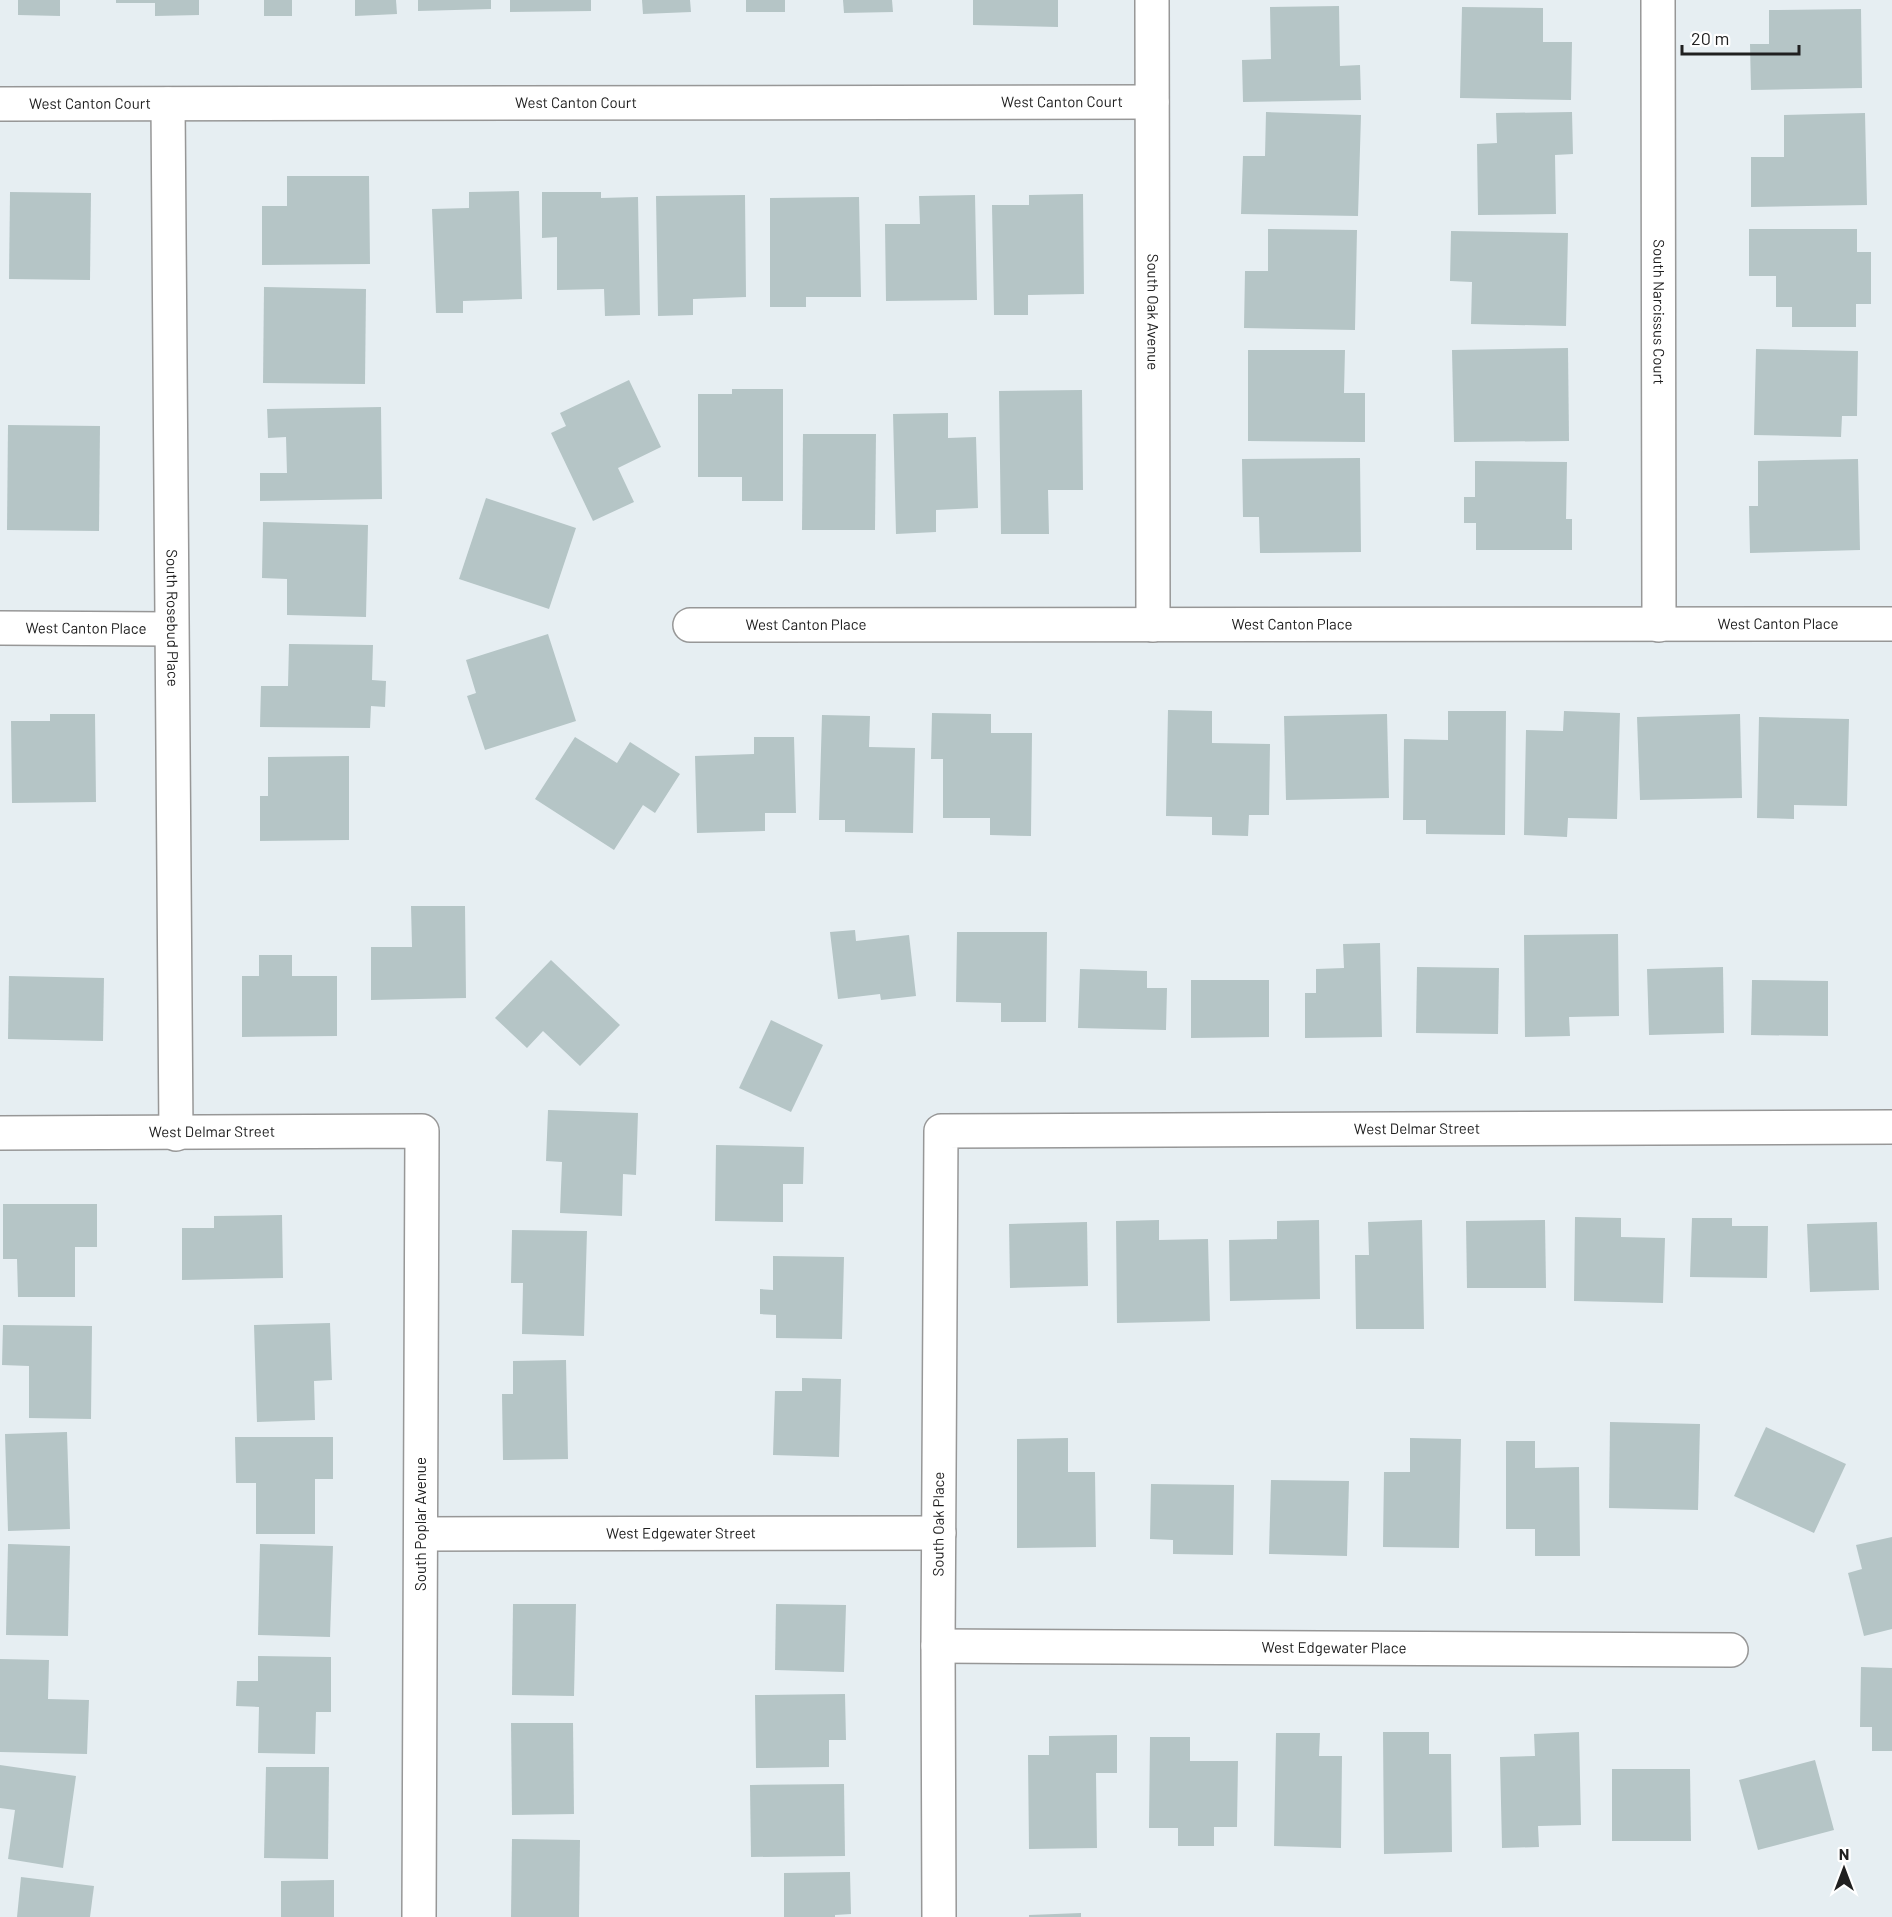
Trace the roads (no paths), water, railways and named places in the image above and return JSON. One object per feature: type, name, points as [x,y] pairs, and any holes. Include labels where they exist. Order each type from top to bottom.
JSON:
[{"type":"street","name":"South Oak Avenue","points":[[1152,0],[1153,626]]},
{"type":"street","name":"South Narcissus Court","points":[[1658,0],[1659,625]]},
{"type":"street","name":"West Canton Court","points":[[0,104],[1152,102]]},
{"type":"street","name":"South Rosebud Place","points":[[168,104],[176,1134]]},
{"type":"street","name":"West Canton Place","points":[[690,626],[1892,624]]},
{"type":"street","name":"West Canton Place","points":[[0,628],[171,629]]},
{"type":"street","name":"West Delmar Street","points":[[942,1131],[1892,1127]]},
{"type":"street","name":"West Delmar Street","points":[[0,1133],[176,1134],[422,1131]]},
{"type":"street","name":"South Poplar Avenue","points":[[419,1917],[422,1131]]},
{"type":"street","name":"South Oak Place","points":[[939,1917],[938,1646],[942,1131]]},
{"type":"street","name":"West Edgewater Street","points":[[421,1534],[939,1533]]},
{"type":"street","name":"West Edgewater Place","points":[[938,1646],[1731,1650]]}]
